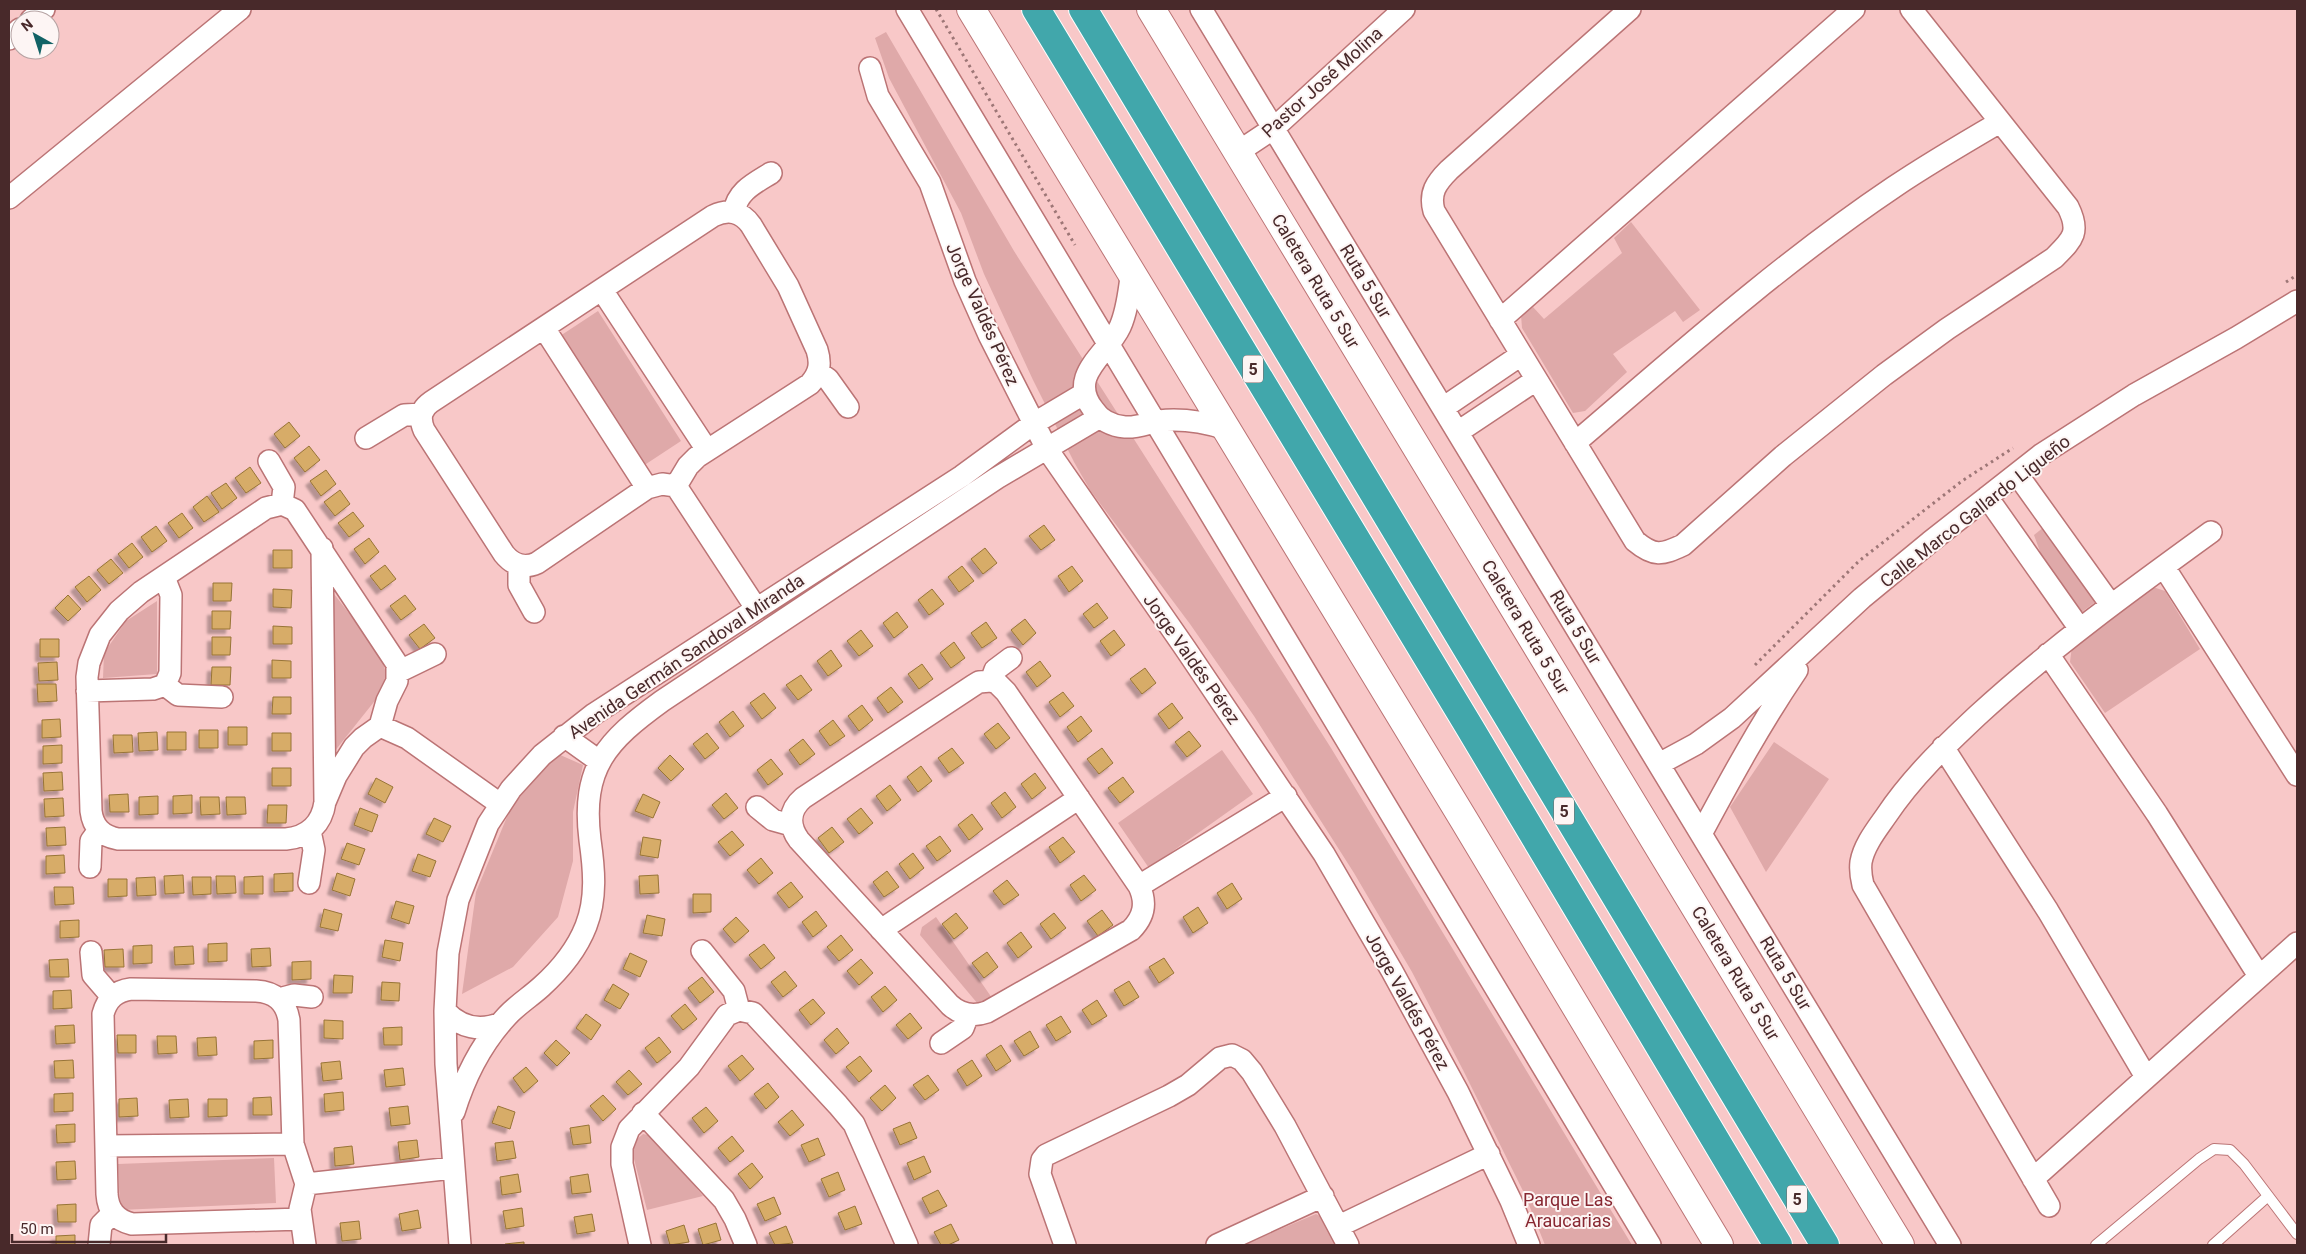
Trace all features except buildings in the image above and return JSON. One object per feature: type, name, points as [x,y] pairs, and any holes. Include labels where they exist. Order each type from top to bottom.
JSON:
[{"type":"highway","name":"5","points":[[1036,9],[1470,728],[1778,1245]]},
{"type":"highway","name":"5","points":[[1082,9],[1825,1245]]},
{"type":"highway","points":[[1769,1153],[1836,1245]]},
{"type":"main road","points":[[972,9],[1719,1245]]},
{"type":"main road","name":"Caletera Ruta 5 Sur","points":[[1151,9],[1900,1245]]},
{"type":"street","points":[[9,198],[240,9]]},
{"type":"street","points":[[906,9],[1650,1245]]},
{"type":"street","name":"Ruta 5 Sur","points":[[1201,9],[1950,1245]]},
{"type":"street","points":[[1630,9],[1448,170],[1434,189],[1431,200],[1434,211],[1635,541],[1647,551],[1656,553],[1668,552],[1683,544],[1821,424],[1947,329],[2054,258],[2068,244],[2075,231],[2074,219],[2068,207],[1911,9]]},
{"type":"street","points":[[1500,320],[1854,9]]},
{"type":"street","name":"Pastor José Molina","points":[[1238,152],[1274,128],[1393,13]]},
{"type":"street","name":"Jorge Valdés Pérez","points":[[870,68],[878,96],[930,183],[977,308],[1033,424],[1047,449],[1324,854],[1392,971],[1489,1154],[1529,1245]]},
{"type":"street","points":[[1575,443],[1676,357],[1815,244],[1893,187],[2000,122]]},
{"type":"street","points":[[734,212],[736,201],[744,190],[771,173]]},
{"type":"street","points":[[676,486],[688,466],[707,450],[810,384],[818,372],[819,358],[817,350],[788,286],[746,219],[734,212],[727,211],[713,216],[431,402],[422,414],[422,425],[504,554],[513,564],[519,566],[537,564],[647,488],[662,484],[676,486],[756,608]]},
{"type":"street","points":[[1132,271],[1126,311],[1118,330],[1108,346],[1090,367],[1084,384],[1090,406],[1100,417],[1108,422],[1127,427],[1154,422],[1186,420],[1227,429]]},
{"type":"street","points":[[602,290],[707,450]]},
{"type":"street","name":"Calle Marco Gallardo Ligueño","points":[[1659,764],[1696,744],[1732,718],[1817,642],[1862,598],[2042,454],[2134,395],[2236,338],[2297,301]]},
{"type":"street","points":[[544,328],[647,488]]},
{"type":"street","points":[[1443,408],[1521,355]]},
{"type":"street","points":[[818,372],[828,379],[848,407]]},
{"type":"street","points":[[1458,432],[1536,380]]},
{"type":"street","name":"Avenida Germán Sandoval Miranda","points":[[460,1245],[453,1168],[452,1122],[446,1064],[445,1011],[448,953],[458,900],[479,845],[500,804],[519,779],[564,736],[594,714],[962,476],[1033,424],[1085,393]]},
{"type":"street","points":[[366,438],[404,415],[422,414]]},
{"type":"street","name":"Avenida Germán Sandoval Miranda","points":[[452,1122],[462,1086],[480,1051],[501,1023],[563,964],[586,925],[594,896],[589,818],[590,798],[593,779],[599,761],[614,740],[642,716],[997,478],[1100,417]]},
{"type":"street","points":[[269,461],[284,488],[282,504]]},
{"type":"street","points":[[2017,474],[2111,605]]},
{"type":"street","points":[[1987,497],[2080,629]]},
{"type":"street","points":[[282,504],[295,510],[322,548],[393,656],[398,672],[380,726],[363,738],[344,762],[325,802],[320,818],[310,831],[302,836],[286,839],[118,839],[105,835],[99,830],[92,818],[91,811],[87,691],[89,663],[100,635],[108,622],[128,602],[266,508],[282,504]]},
{"type":"street","points":[[2049,1206],[1863,885],[1860,875],[1865,850],[1908,786],[1944,747],[2048,654],[2111,605],[2212,532]]},
{"type":"street","points":[[866,537],[879,557]]},
{"type":"street","points":[[322,548],[325,802]]},
{"type":"street","points":[[519,566],[519,585],[534,612]]},
{"type":"street","points":[[2164,567],[2297,775]]},
{"type":"street","points":[[87,691],[153,689],[165,685],[170,673],[171,595],[164,577]]},
{"type":"street","points":[[322,593],[335,586],[349,589]]},
{"type":"street","name":"Calle Marco Gallardo Ligueño","points":[[1701,834],[1775,702],[1817,642]]},
{"type":"street","points":[[398,672],[435,654]]},
{"type":"street","points":[[2048,654],[2157,814],[2259,976]]},
{"type":"street","points":[[991,681],[995,670],[1011,658]]},
{"type":"street","points":[[991,681],[997,683],[1006,692],[1079,798],[1143,894],[1143,910],[1137,924],[1131,930],[987,1012],[968,1015],[955,1010],[950,1005],[799,840],[791,826],[793,810],[804,798],[979,682],[991,681]]},
{"type":"street","points":[[165,685],[178,695],[222,697]]},
{"type":"street","points":[[380,726],[407,738],[500,804]]},
{"type":"street","points":[[564,736],[599,761]]},
{"type":"street","points":[[1944,747],[2048,911],[2146,1077]]},
{"type":"street","points":[[324,756],[332,762],[344,762]]},
{"type":"street","points":[[1139,886],[1286,796]]},
{"type":"street","points":[[881,930],[1079,798]]},
{"type":"street","points":[[757,807],[773,820],[791,826]]},
{"type":"street","points":[[90,867],[91,841],[99,830]]},
{"type":"street","points":[[308,883],[314,845],[310,831]]},
{"type":"street","points":[[2033,1179],[2297,943]]},
{"type":"street","points":[[702,951],[734,991],[739,1010]]},
{"type":"street","points":[[91,952],[93,975],[112,997]]},
{"type":"street","points":[[300,1219],[132,1224],[125,1222],[113,1213],[107,1201],[104,1014],[112,997],[124,990],[131,989],[256,991],[272,994],[279,999],[288,1012],[289,1020],[293,1144],[306,1184],[300,1219],[304,1245]]},
{"type":"street","points":[[279,999],[294,995],[312,997]]},
{"type":"street","points":[[640,1245],[621,1156],[624,1138],[643,1113],[689,1067],[726,1015],[739,1010],[753,1014],[846,1114],[863,1142],[907,1245]]},
{"type":"street","points":[[445,1011],[467,1027],[484,1028],[501,1023]]},
{"type":"street","points":[[941,1043],[963,1028],[968,1015]]},
{"type":"street","points":[[1065,1245],[1040,1174],[1040,1167],[1046,1155],[1169,1096],[1188,1085],[1220,1058],[1232,1056],[1242,1060],[1252,1072],[1323,1196],[1348,1245]]},
{"type":"street","points":[[643,1113],[724,1200],[735,1218],[746,1245]]},
{"type":"street","points":[[106,1146],[293,1144]]},
{"type":"street","points":[[1339,1226],[1489,1154]]},
{"type":"street","points":[[306,1184],[453,1168]]},
{"type":"street","points":[[1217,1245],[1323,1196]]},
{"type":"street","points":[[99,1245],[101,1225],[113,1213]]},
{"type":"lane","points":[[2101,1244],[2199,1159],[2214,1149],[2230,1150],[2297,1234]]},
{"type":"lane","points":[[2213,1245],[2268,1196]]},
{"type":"green space","name":"Parque Las Araucarias","points":[[886,32],[1014,251],[1331,748],[1632,1245],[1545,1245],[1525,1195],[1463,1070],[1412,972],[1354,873],[1254,716],[1190,624],[1090,490],[1074,462],[1033,380],[984,274],[961,213],[889,78],[875,38]]},
{"type":"green space","points":[[1631,222],[1700,310],[1683,322],[1675,311],[1613,354],[1627,372],[1585,411],[1573,413],[1522,328],[1521,315],[1533,307],[1544,319],[1622,253],[1614,238]]},
{"type":"green space","points":[[598,311],[681,441],[643,466],[560,336]]},
{"type":"green space","points":[[2044,527],[2098,600],[2079,614],[2047,571],[2034,535]]},
{"type":"green space","points":[[2153,587],[2165,591],[2200,649],[2105,713],[2070,662],[2072,646]]},
{"type":"green space","points":[[334,594],[380,653],[389,683],[334,752]]},
{"type":"green space","points":[[157,601],[157,674],[103,678],[104,653],[126,621]]},
{"type":"green space","points":[[1774,742],[1829,779],[1766,872],[1730,807]]},
{"type":"green space","points":[[1222,750],[1253,794],[1149,868],[1118,823]]},
{"type":"green space","points":[[558,754],[583,765],[573,812],[573,861],[558,917],[513,967],[462,994],[476,892],[511,807]]},
{"type":"green space","points":[[936,917],[992,998],[978,1004],[920,935],[922,927]]},
{"type":"green space","points":[[643,1134],[653,1136],[703,1196],[647,1210],[632,1151],[635,1141]]},
{"type":"green space","points":[[274,1158],[276,1203],[120,1210],[118,1164]]},
{"type":"green space","points":[[1316,1214],[1329,1221],[1339,1245],[1243,1245]]}]
